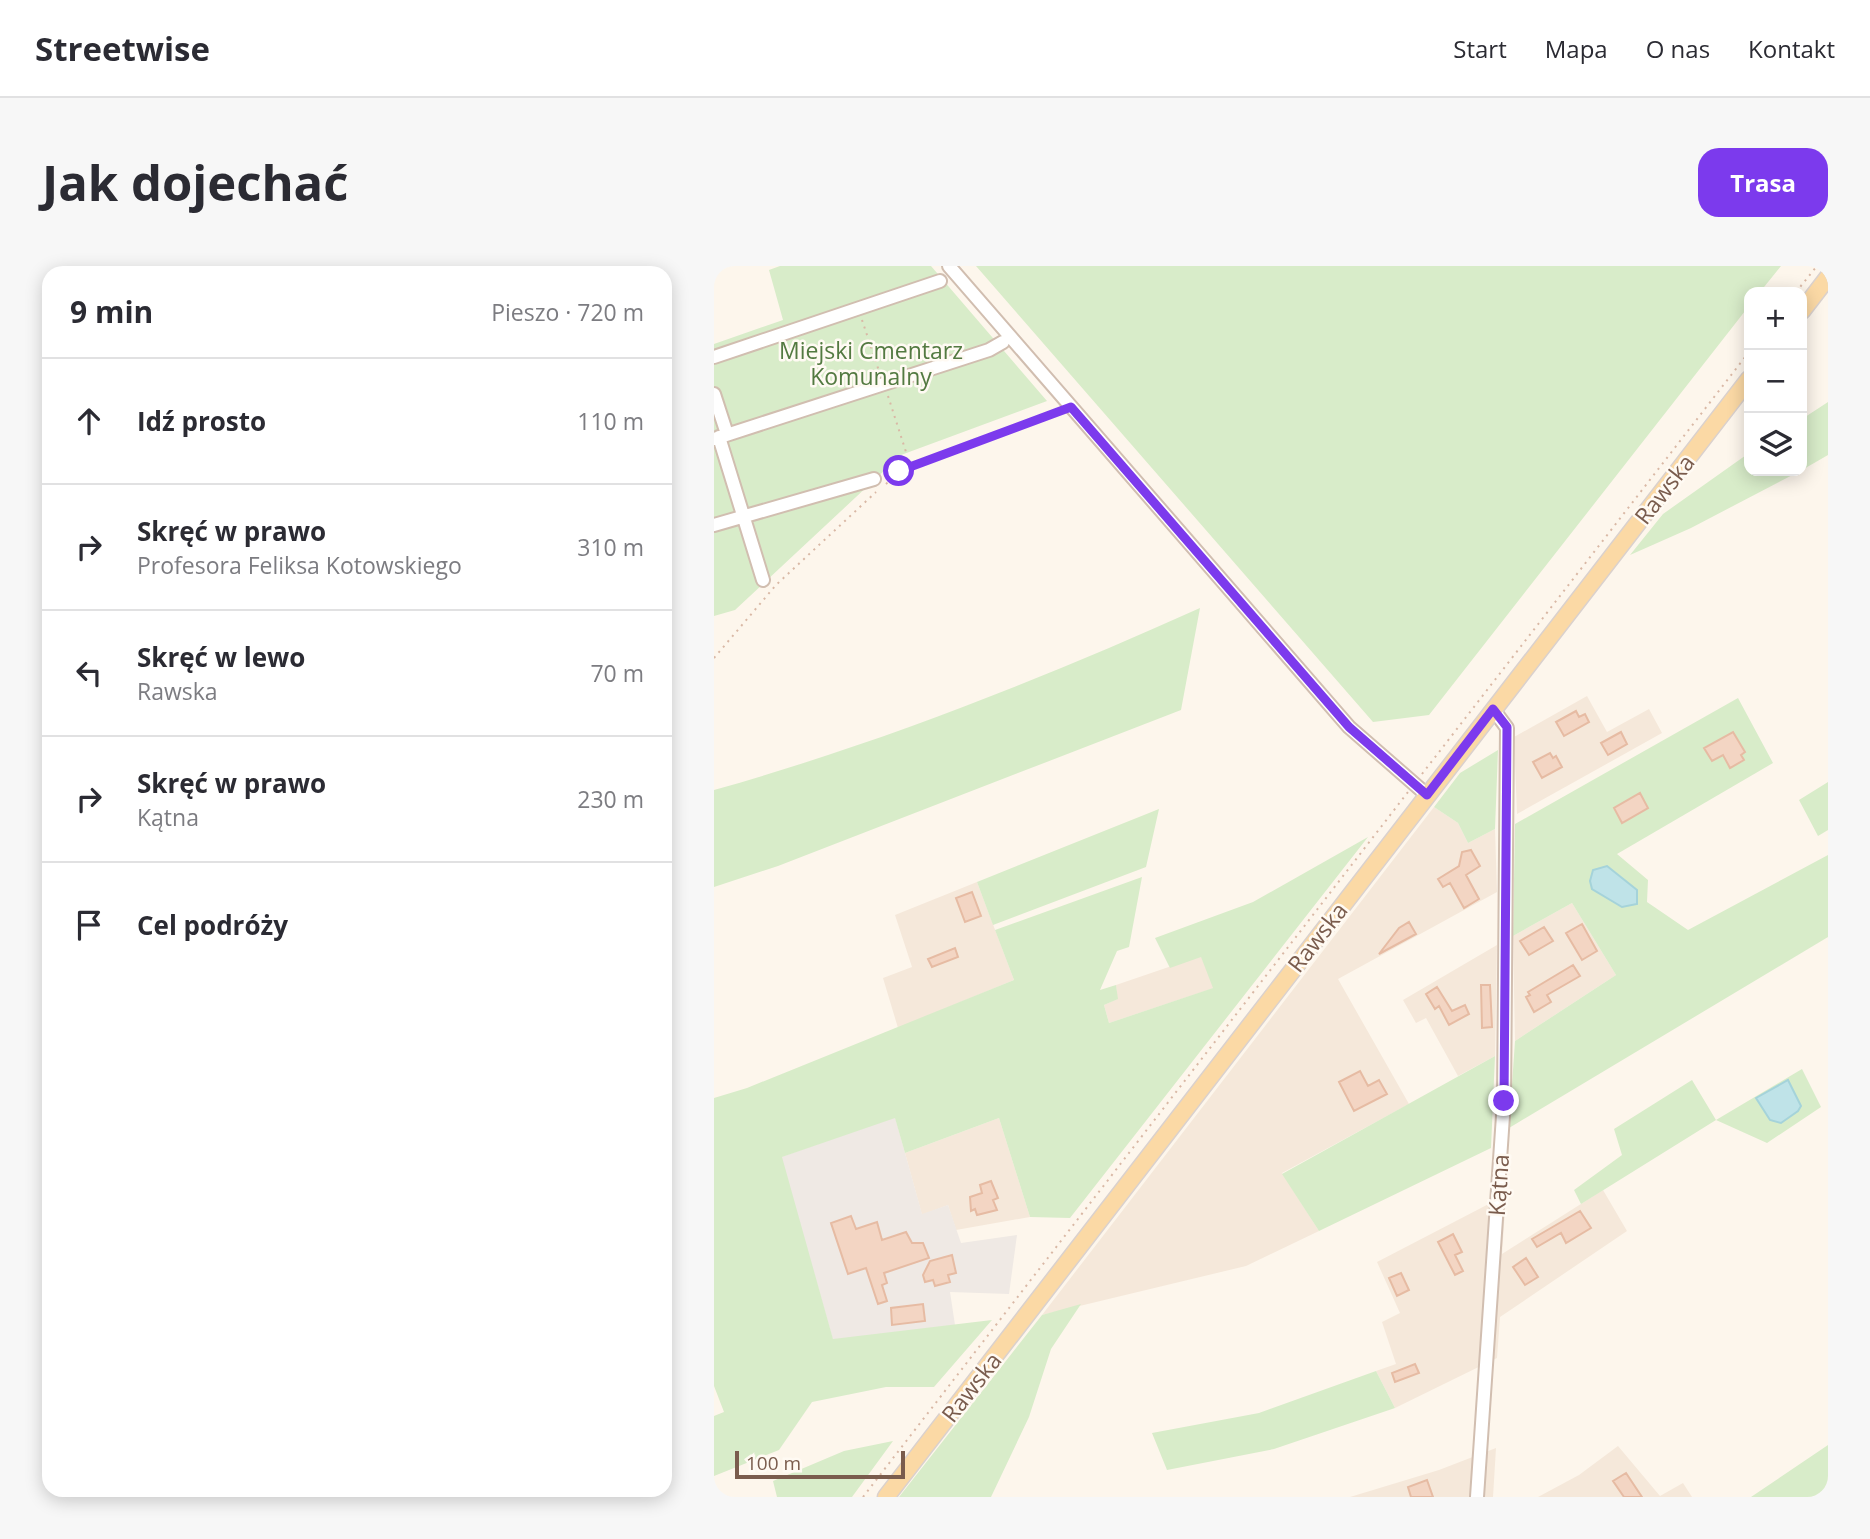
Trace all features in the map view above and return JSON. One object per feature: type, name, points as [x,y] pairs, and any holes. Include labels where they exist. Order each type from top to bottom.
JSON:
[{"type":"main road","points":[[1807,304],[1828,277]]},
{"type":"main road","name":"Rawska","points":[[886,1497],[1420,790],[1493,709],[1744,385]]},
{"type":"street","points":[[949,266],[1349,727],[1420,790]]},
{"type":"street","points":[[714,357],[940,281]]},
{"type":"street","points":[[720,437],[976,355],[1003,342]]},
{"type":"street","points":[[714,394],[720,437],[763,580]]},
{"type":"street","points":[[714,525],[874,479]]},
{"type":"street","name":"Kątna","points":[[1477,1497],[1504,1101],[1507,727],[1493,709]]},
{"type":"path","points":[[1800,287],[1817,266]]},
{"type":"path","points":[[863,1497],[1420,790],[1744,359]]},
{"type":"path","points":[[714,657],[776,585],[899,471],[1071,407]]},
{"type":"shaded area","points":[[1587,696],[1607,732],[1649,709],[1662,733],[1517,814],[1514,737]]},
{"type":"shaded area","points":[[1434,807],[1458,823],[1468,843],[1495,829],[1497,892],[1338,979],[1409,1104],[1282,1173],[1319,1231],[1246,1266],[1042,1315]]},
{"type":"shaded area","points":[[977,882],[1014,980],[898,1028],[883,978],[912,967],[895,915]]},
{"type":"shaded area","points":[[1572,903],[1616,975],[1515,1041],[1513,936]]},
{"type":"shaded area","points":[[1497,945],[1495,1056],[1458,1076],[1426,1018],[1416,1023],[1403,1000]]},
{"type":"shaded area","points":[[1201,956],[1214,988],[1109,1023],[1104,1005],[1117,999],[1116,985]]},
{"type":"shaded area","points":[[895,1117],[922,1214],[948,1205],[961,1243],[1017,1235],[1009,1294],[950,1292],[955,1325],[833,1340],[781,1157]]},
{"type":"shaded area","points":[[999,1118],[1030,1217],[956,1230],[948,1205],[922,1215],[905,1153]]},
{"type":"shaded area","points":[[1603,1190],[1627,1231],[1500,1317],[1497,1358],[1395,1408],[1376,1371],[1396,1364],[1382,1322],[1400,1313],[1377,1262],[1506,1195],[1502,1254]]},
{"type":"shaded area","points":[[1618,1446],[1660,1496],[1683,1483],[1692,1497],[1538,1497],[1579,1475]]},
{"type":"shaded area","points":[[1496,1448],[1493,1497],[1350,1497],[1439,1470]]},
{"type":"green space","name":"Miejski Cmentarz Komunalny","points":[[780,266],[931,266],[1047,401],[901,455],[735,610],[714,616],[714,344],[783,320],[769,270]]},
{"type":"green space","points":[[976,266],[1781,266],[1764,287],[1744,287],[1744,312],[1429,715],[1373,722]]},
{"type":"green space","points":[[1828,402],[1828,455],[1807,467],[1807,416]]},
{"type":"green space","points":[[1744,457],[1744,476],[1790,476],[1691,528],[1630,555],[1663,514]]},
{"type":"green space","points":[[1200,608],[1181,710],[778,866],[714,887],[714,790],[838,752],[960,708],[1081,660]]},
{"type":"green space","points":[[1738,698],[1773,763],[1617,854],[1648,880],[1647,902],[1688,930],[1828,855],[1828,937],[1509,1128],[1515,1041],[1616,975],[1572,903],[1513,936],[1515,824]]},
{"type":"green space","points":[[1498,750],[1495,829],[1468,843],[1458,823],[1434,807],[1460,773]]},
{"type":"green space","points":[[1828,782],[1828,830],[1818,836],[1799,800]]},
{"type":"green space","points":[[1159,809],[1146,867],[993,925],[977,882]]},
{"type":"green space","points":[[1368,837],[1070,1218],[1030,1217],[999,1118],[905,1153],[895,1118],[782,1157],[833,1339],[992,1320],[934,1387],[886,1387],[812,1402],[779,1450],[714,1476],[714,1416],[724,1412],[714,1386],[714,1098],[747,1088],[1014,980],[995,930],[1142,877],[1129,947],[1117,951],[1100,990],[1116,985],[1118,999],[1104,1005],[1109,1023],[1213,988],[1201,957],[1170,968],[1155,938],[1253,902]]},
{"type":"green space","points":[[1495,1056],[1491,1148],[1319,1231],[1282,1174]]},
{"type":"green space","points":[[1802,1069],[1821,1107],[1767,1143],[1716,1120]]},
{"type":"green space","points":[[1692,1080],[1716,1120],[1581,1204],[1574,1190],[1622,1155],[1614,1129]]},
{"type":"green space","points":[[1081,1304],[1051,1349],[1029,1417],[991,1497],[899,1497],[1042,1315]]},
{"type":"green space","points":[[1376,1371],[1395,1408],[1274,1449],[1167,1470],[1152,1433],[1259,1413]]},
{"type":"green space","points":[[893,1441],[852,1497],[777,1497],[773,1481],[844,1451]]},
{"type":"green space","points":[[1828,1445],[1828,1497],[1751,1497]]},
{"type":"water","points":[[1607,866],[1637,890],[1637,904],[1622,907],[1592,889],[1590,881],[1593,870]]},
{"type":"water","points":[[1788,1080],[1801,1106],[1781,1123],[1770,1120],[1756,1098]]},
{"type":"building","points":[[1576,711],[1579,717],[1585,714],[1589,722],[1564,736],[1556,722]]},
{"type":"building","points":[[1621,732],[1627,744],[1608,755],[1601,743]]},
{"type":"building","points":[[1733,732],[1745,752],[1741,755],[1744,760],[1730,768],[1723,755],[1712,761],[1704,748]]},
{"type":"building","points":[[1550,753],[1553,758],[1556,756],[1562,767],[1542,778],[1533,762]]},
{"type":"building","points":[[1640,793],[1648,808],[1622,823],[1614,808]]},
{"type":"building","points":[[1471,850],[1480,866],[1466,875],[1479,899],[1464,908],[1450,883],[1443,887],[1438,879],[1459,866],[1462,852]]},
{"type":"building","points":[[972,892],[981,916],[965,922],[956,898]]},
{"type":"building","points":[[1409,922],[1416,934],[1379,954],[1399,928]]},
{"type":"building","points":[[1582,924],[1597,951],[1582,960],[1566,933]]},
{"type":"building","points":[[1544,927],[1553,941],[1529,955],[1520,941]]},
{"type":"building","points":[[955,948],[958,957],[932,967],[928,959]]},
{"type":"building","points":[[1573,965],[1580,976],[1547,995],[1551,1002],[1534,1012],[1526,997],[1530,995],[1528,992]]},
{"type":"building","points":[[1481,985],[1490,985],[1492,1027],[1482,1028]]},
{"type":"building","points":[[1437,987],[1452,1011],[1465,1005],[1469,1014],[1449,1025],[1439,1006],[1435,1009],[1426,994]]},
{"type":"building","points":[[1360,1071],[1368,1086],[1379,1080],[1387,1094],[1354,1111],[1339,1082]]},
{"type":"building","points":[[991,1181],[998,1198],[993,1200],[997,1210],[977,1215],[975,1209],[971,1211],[970,1197],[982,1193],[980,1185]]},
{"type":"building","points":[[1580,1211],[1591,1228],[1566,1243],[1561,1233],[1537,1247],[1532,1239]]},
{"type":"building","points":[[851,1216],[856,1229],[877,1222],[882,1240],[906,1232],[912,1243],[923,1243],[929,1258],[884,1273],[887,1283],[882,1285],[887,1301],[878,1304],[866,1268],[848,1274],[831,1223]]},
{"type":"building","points":[[1453,1234],[1462,1252],[1455,1255],[1463,1271],[1455,1275],[1438,1242]]},
{"type":"building","points":[[952,1255],[956,1273],[948,1275],[950,1282],[935,1286],[933,1280],[925,1282],[923,1275],[930,1261]]},
{"type":"building","points":[[1526,1258],[1538,1277],[1525,1285],[1513,1267]]},
{"type":"building","points":[[1401,1273],[1409,1290],[1397,1296],[1389,1278]]},
{"type":"building","points":[[923,1304],[925,1321],[892,1325],[891,1308]]},
{"type":"building","points":[[1415,1364],[1419,1373],[1395,1382],[1392,1373]]},
{"type":"building","points":[[1626,1473],[1642,1497],[1624,1497],[1613,1481]]},
{"type":"building","points":[[1427,1480],[1433,1497],[1411,1497],[1408,1487]]},
{"type":"route","points":[[899,471],[1071,407],[1349,727],[1427,795],[1493,709],[1502,718],[1507,727],[1504,1101]]}]
